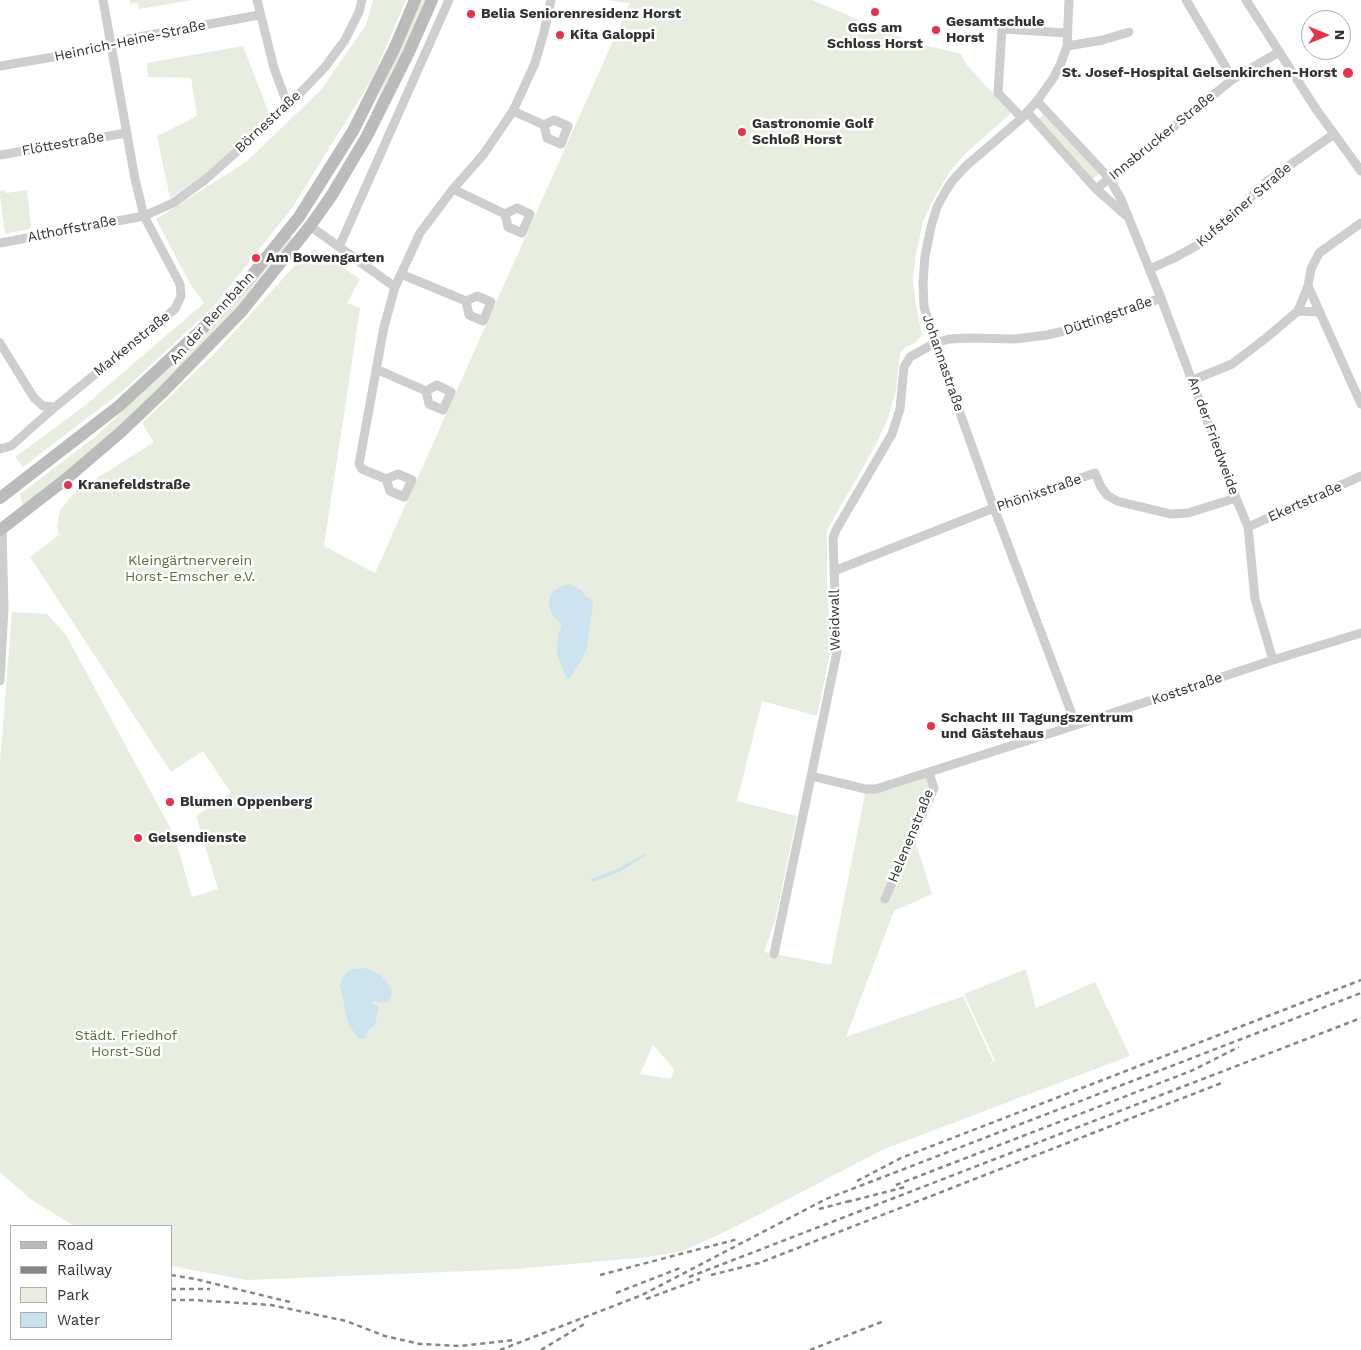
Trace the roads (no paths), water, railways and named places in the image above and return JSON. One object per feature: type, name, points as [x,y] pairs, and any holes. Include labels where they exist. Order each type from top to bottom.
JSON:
[{"type":"main road","name":"An der Rennbahn","points":[[0,498],[92,429],[180,352],[248,280],[298,217],[321,184],[352,131],[415,0]]},
{"type":"main road","name":"An der Rennbahn","points":[[1,525],[78,469],[162,393],[241,312],[310,226],[332,195],[367,136],[409,52],[432,0]]},
{"type":"main road","points":[[298,217],[310,226]]},
{"type":"street","name":"Markenstraße","points":[[0,449],[11,446],[55,406],[162,320],[175,309],[181,296],[180,284],[144,216],[134,180],[103,0]]},
{"type":"street","points":[[257,0],[259,15],[274,68],[288,106]]},
{"type":"street","name":"Börnestraße","points":[[144,216],[174,203],[206,179],[288,106],[325,67],[345,40],[359,12],[362,0]]},
{"type":"street","points":[[339,246],[449,0]]},
{"type":"street","points":[[386,479],[362,469],[359,464],[384,327],[395,287],[420,233],[453,189],[483,155],[513,110],[535,63],[551,0]]},
{"type":"street","name":"Johannastraße","points":[[1069,0],[1067,46],[1054,78],[1024,115],[966,166],[953,180],[937,207],[925,256],[923,283],[924,307],[935,343],[994,508],[1076,726]]},
{"type":"street","points":[[1186,0],[1233,79]]},
{"type":"street","points":[[1246,0],[1334,134],[1361,171]]},
{"type":"street","name":"Heinrich-Heine-Straße","points":[[0,66],[111,46],[123,40],[259,15]]},
{"type":"street","name":"An der Friedweide","points":[[1068,33],[1002,29],[998,93],[1024,115],[1096,189],[1129,219]]},
{"type":"street","points":[[1067,46],[1104,40],[1129,32]]},
{"type":"street","name":"Innsbrucker Straße","points":[[1096,189],[1233,79],[1279,52]]},
{"type":"street","name":"An der Friedweide","points":[[1037,100],[1109,178],[1121,199],[1193,380],[1248,527],[1255,600],[1273,660]]},
{"type":"street","points":[[513,110],[544,125]]},
{"type":"street","name":"Flöttestraße","points":[[0,155],[126,132]]},
{"type":"street","name":"Kufsteiner Straße","points":[[1150,269],[1205,240],[1228,221],[1266,182],[1334,134]]},
{"type":"street","points":[[453,189],[505,214]]},
{"type":"street","name":"Althoffstraße","points":[[0,243],[144,216]]},
{"type":"street","points":[[1193,380],[1232,364],[1298,311],[1308,286],[1311,269],[1319,253],[1361,223]]},
{"type":"street","points":[[310,226],[395,287]]},
{"type":"street","points":[[401,274],[466,302]]},
{"type":"street","points":[[1308,286],[1361,404]]},
{"type":"street","name":"Düttingstraße","points":[[935,343],[949,339],[1015,339],[1047,336],[1086,326],[1161,298]]},
{"type":"street","points":[[1298,311],[1320,312]]},
{"type":"street","points":[[0,343],[34,398],[43,406],[55,406]]},
{"type":"street","name":"Weidwall","points":[[774,954],[837,652],[833,546],[836,530],[887,445],[900,409],[904,367],[910,357],[935,343]]},
{"type":"street","points":[[376,369],[426,391]]},
{"type":"street","name":"Phönixstraße","points":[[834,571],[994,508],[1095,473],[1107,495],[1117,500],[1171,514],[1188,513],[1236,498]]},
{"type":"street","name":"Ekertstraße","points":[[1248,527],[1361,476]]},
{"type":"street","points":[[0,681],[4,608],[1,525]]},
{"type":"street","name":"Koststraße","points":[[812,776],[866,789],[876,789],[1361,633]]},
{"type":"street","name":"Helenenstraße","points":[[886,899],[934,788],[929,773]]},
{"type":"water","points":[[570,584],[581,590],[593,603],[587,648],[582,660],[569,679],[566,677],[557,655],[558,634],[561,629],[561,623],[552,615],[549,605],[550,596],[554,591],[561,586]]},
{"type":"water","points":[[645,853],[646,855],[621,871],[593,882],[591,879],[617,869]]},
{"type":"water","points":[[362,968],[381,975],[392,989],[391,998],[387,1003],[373,1001],[372,1003],[379,1007],[375,1025],[368,1030],[366,1037],[359,1039],[348,1024],[340,985],[349,970]]},
{"type":"railway","points":[[857,1181],[901,1158],[1361,980]]},
{"type":"railway","points":[[500,1350],[642,1295],[826,1199],[1361,993]]},
{"type":"railway","points":[[689,1277],[1361,1018]]},
{"type":"railway","points":[[896,1185],[1191,1071],[1239,1047]]},
{"type":"railway","points":[[711,1275],[759,1263],[1224,1082]]},
{"type":"railway","points":[[847,1202],[905,1187]]},
{"type":"railway","points":[[819,1209],[853,1200]]},
{"type":"railway","points":[[600,1275],[738,1239]]},
{"type":"railway","points":[[616,1293],[680,1268]]},
{"type":"railway","points":[[172,1275],[294,1303]]},
{"type":"railway","points":[[646,1299],[700,1279]]},
{"type":"railway","points":[[172,1289],[210,1289]]},
{"type":"railway","points":[[172,1300],[271,1305],[346,1321],[385,1336],[420,1344],[461,1346],[514,1340]]},
{"type":"railway","points":[[810,1350],[884,1321]]},
{"type":"railway","points":[[541,1350],[586,1323]]},
{"type":"place","name":"GGS am Schloss Horst","points":[[875,12]]},
{"type":"place","name":"Belia Seniorenresidenz Horst","points":[[471,14]]},
{"type":"place","name":"Gesamtschule Horst","points":[[936,30]]},
{"type":"place","name":"Kita Galoppi","points":[[560,35]]},
{"type":"place","name":"St. Josef-Hospital Gelsenkirchen-Horst","points":[[1348,73]]},
{"type":"place","name":"Gastronomie Golf Schloß Horst","points":[[742,132]]},
{"type":"place","name":"Am Bowengarten","points":[[256,258]]},
{"type":"place","name":"Kranefeldstraße","points":[[68,485]]},
{"type":"place","name":"Schacht III Tagungszentrum und Gästehaus","points":[[931,726]]},
{"type":"place","name":"Blumen Oppenberg","points":[[170,802]]},
{"type":"place","name":"Gelsendienste","points":[[138,838]]},
{"type":"park label","name":"Kleingärtnerverein Horst-Emscher e.V.","points":[[190,570]]},
{"type":"park label","name":"Städt. Friedhof Horst-Süd","points":[[126,1044]]}]
